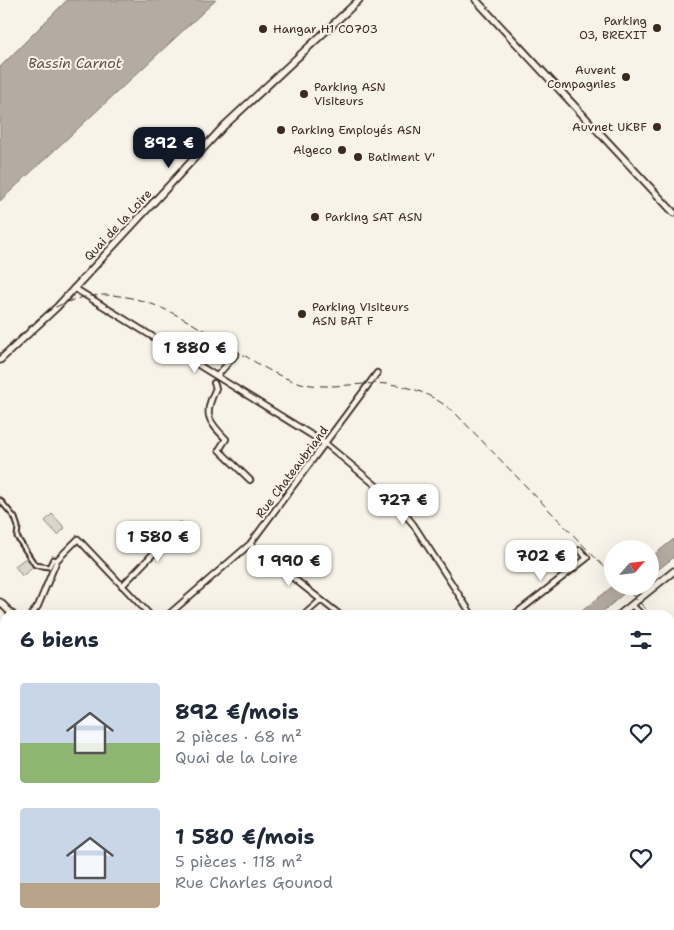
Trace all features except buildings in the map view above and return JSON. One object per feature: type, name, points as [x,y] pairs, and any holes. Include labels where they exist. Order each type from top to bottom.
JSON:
[{"type":"street","name":"Quai de la Loire","points":[[0,360],[46,318],[224,126],[359,0]]},
{"type":"street","points":[[476,0],[674,213]]},
{"type":"street","points":[[74,288],[326,444],[386,493],[405,514],[469,610]]},
{"type":"street","points":[[218,376],[236,354]]},
{"type":"street","name":"Rue Chateaubriand","points":[[174,610],[250,544],[378,373]]},
{"type":"street","points":[[214,383],[216,388],[207,411],[211,424],[226,439],[219,450],[250,480]]},
{"type":"street","points":[[0,500],[15,518],[18,527],[17,537],[35,565],[49,566],[53,559],[56,560]]},
{"type":"street","points":[[122,586],[180,526]]},
{"type":"street","points":[[35,610],[56,560],[78,539],[145,610]]},
{"type":"street","points":[[250,544],[334,610]]},
{"type":"street","points":[[520,610],[586,558],[580,550]]},
{"type":"street","points":[[625,610],[674,571]]},
{"type":"street","points":[[310,610],[322,600]]},
{"type":"street","points":[[632,605],[637,610]]},
{"type":"shaded area","points":[[52,514],[65,528],[58,535],[45,521]]},
{"type":"shaded area","points":[[27,557],[34,567],[22,576],[15,566]]},
{"type":"water","name":"Bassin Carnot","points":[[67,0],[216,0],[0,201],[0,67]]},
{"type":"water","points":[[674,539],[674,557],[659,569],[659,551]]},
{"type":"water","points":[[604,593],[604,595],[622,595],[605,610],[583,610]]},
{"type":"railway","points":[[0,353],[52,309],[79,298],[104,295],[130,298],[154,305],[178,316],[271,371],[297,382],[323,386],[378,383],[414,389],[436,399],[456,414],[604,567]]},
{"type":"railway","points":[[632,595],[647,610]]},
{"type":"place","name":"Parking O3, BREXIT","points":[[657,28]]},
{"type":"place","name":"Hangar H1 CO703","points":[[263,29]]},
{"type":"place","name":"Auvent Compagnies","points":[[626,77]]},
{"type":"place","name":"Parking ASN Visiteurs","points":[[304,94]]},
{"type":"place","name":"Auvnet UKBF","points":[[657,127]]},
{"type":"place","name":"Parking Employés ASN","points":[[281,130]]},
{"type":"place","name":"Algeco","points":[[342,150]]},
{"type":"place","name":"Batiment V'","points":[[358,157]]},
{"type":"place","name":"Parking SAT ASN","points":[[315,217]]},
{"type":"place","name":"Parking Visiteurs ASN BAT F","points":[[302,314]]}]
